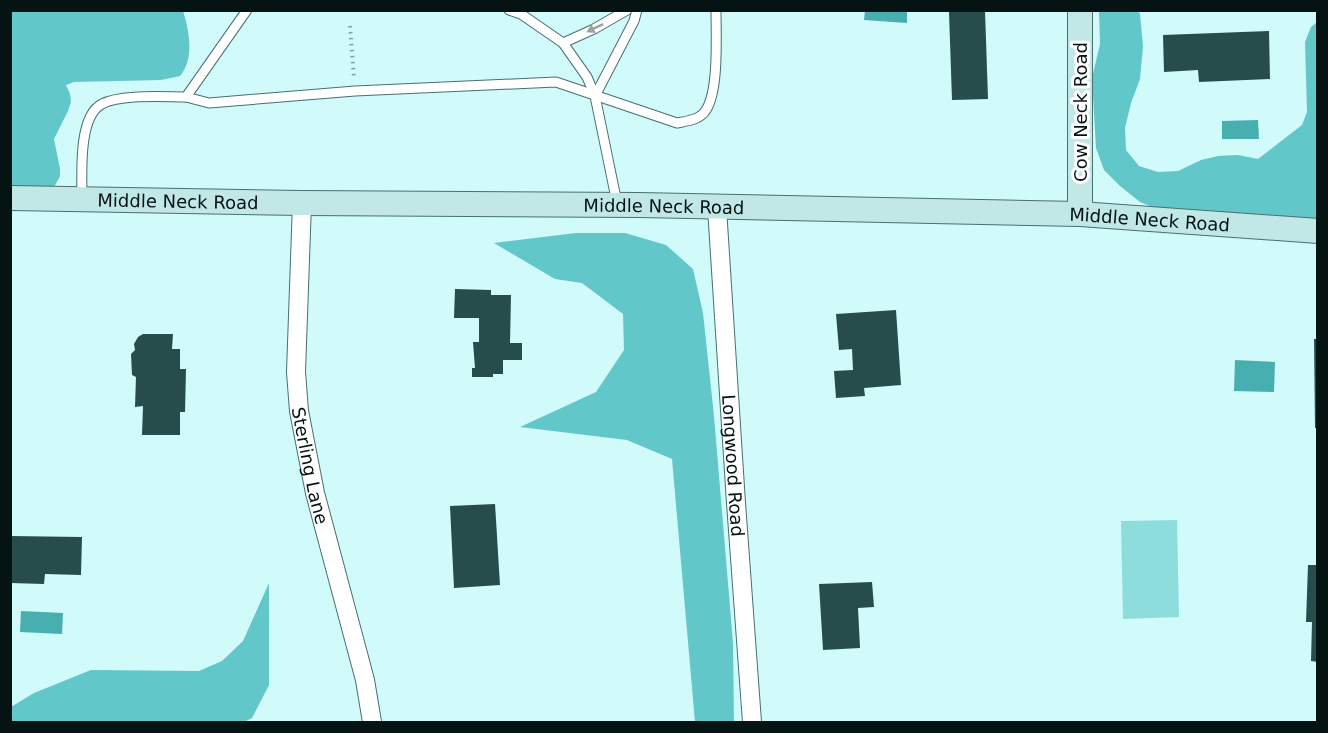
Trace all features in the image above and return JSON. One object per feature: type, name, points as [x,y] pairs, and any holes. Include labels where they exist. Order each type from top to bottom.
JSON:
[{"type":"main road","name":"Cow Neck Road","points":[[1080,10],[1080,214]]},
{"type":"main road","name":"Middle Neck Road","points":[[10,198],[618,205],[1080,214],[1317,231]]},
{"type":"street","name":"Sterling Lane","points":[[302,203],[296,372],[299,411],[315,493],[365,680],[372,723]]},
{"type":"street","name":"Longwood Road","points":[[717,208],[752,723]]},
{"type":"lane","points":[[186,97],[247,10]]},
{"type":"lane","points":[[509,10],[521,14],[563,43],[587,77],[595,96],[618,205]]},
{"type":"lane","points":[[563,43],[627,10]]},
{"type":"lane","points":[[595,96],[634,21],[637,10]]},
{"type":"lane","points":[[82,199],[83,146],[89,119],[100,104],[111,100],[186,97],[209,103],[355,91],[556,82],[676,123],[693,120],[706,112],[714,90],[716,10]]},
{"type":"path","points":[[350,26],[355,91]]},
{"type":"shaded area","points":[[11,11],[183,11],[189,53],[185,69],[180,76],[161,80],[74,82],[66,85],[71,102],[54,139],[60,176],[54,187],[11,198]]},
{"type":"shaded area","points":[[865,11],[907,11],[907,23],[864,20]]},
{"type":"shaded area","points":[[1099,11],[1138,11],[1140,14],[1143,46],[1140,79],[1125,128],[1126,150],[1139,166],[1158,172],[1178,171],[1201,160],[1218,156],[1238,155],[1258,159],[1302,125],[1307,112],[1305,42],[1311,27],[1317,22],[1317,221],[1162,211],[1140,202],[1120,186],[1104,170],[1096,148],[1092,78],[1100,44]]},
{"type":"shaded area","points":[[1258,120],[1259,139],[1222,139],[1222,121]]},
{"type":"shaded area","points":[[576,233],[625,233],[666,245],[693,269],[703,313],[714,416],[733,643],[734,722],[695,722],[672,459],[627,440],[520,427],[596,392],[624,350],[623,314],[582,283],[555,279],[494,243]]},
{"type":"shaded area","points":[[1235,360],[1275,362],[1274,392],[1234,391]]},
{"type":"shaded area","points":[[1177,520],[1179,617],[1123,619],[1121,521]]},
{"type":"shaded area","points":[[269,583],[269,685],[252,718],[244,722],[11,722],[11,707],[34,693],[91,670],[199,671],[222,661],[243,641]]},
{"type":"shaded area","points":[[21,611],[63,613],[62,634],[20,632]]},
{"type":"building","points":[[985,11],[988,99],[952,100],[949,12]]},
{"type":"building","points":[[1269,31],[1270,79],[1199,82],[1198,70],[1164,72],[1163,35]]},
{"type":"building","points":[[455,289],[491,290],[491,295],[511,295],[510,343],[522,343],[522,360],[503,360],[503,374],[493,374],[493,377],[472,377],[472,368],[475,368],[473,342],[479,342],[479,318],[454,318]]},
{"type":"building","points":[[896,310],[901,385],[864,388],[865,396],[836,398],[834,371],[853,370],[852,349],[839,350],[836,314]]},
{"type":"building","points":[[143,334],[173,334],[172,349],[180,349],[180,369],[186,369],[185,412],[180,412],[180,435],[142,435],[143,406],[135,407],[136,377],[132,375],[131,354],[135,350],[134,344],[138,337]]},
{"type":"building","points":[[1314,339],[1318,339],[1318,428],[1315,428]]},
{"type":"building","points":[[495,504],[500,585],[454,588],[450,506]]},
{"type":"building","points":[[10,536],[82,537],[81,575],[45,574],[44,584],[10,583]]},
{"type":"building","points":[[1308,565],[1318,565],[1318,662],[1311,661],[1312,622],[1306,622]]},
{"type":"building","points":[[872,582],[874,607],[858,608],[860,648],[823,650],[819,584]]}]
